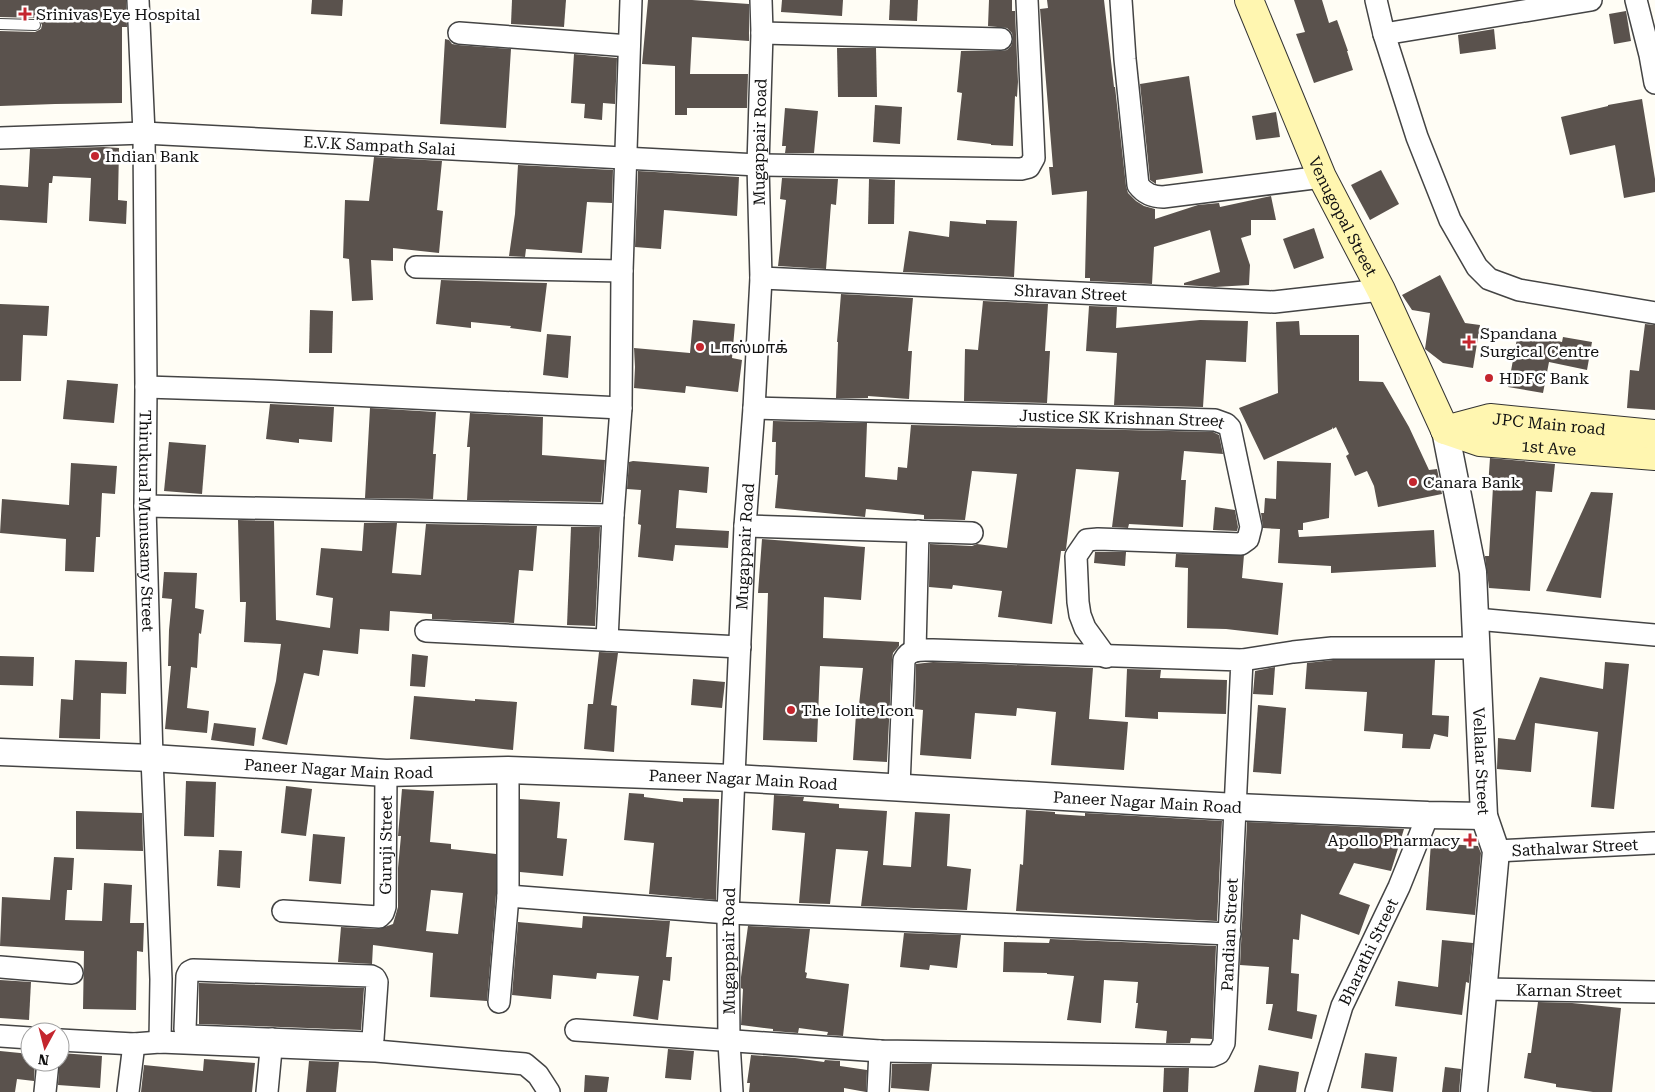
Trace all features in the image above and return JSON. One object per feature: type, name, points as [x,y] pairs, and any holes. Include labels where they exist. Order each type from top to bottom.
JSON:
[{"type":"main road","name":"Venugopal Street","points":[[1249,0],[1322,177],[1381,290],[1445,430]]},
{"type":"main road","name":"JPC Main road","points":[[1445,430],[1490,418],[1655,434]]},
{"type":"main road","name":"1st Ave","points":[[1445,430],[1480,442],[1655,456]]},
{"type":"street","name":"Thirukural Munusamy Street","points":[[138,0],[144,133],[145,506],[161,996],[160,1042]]},
{"type":"street","points":[[607,640],[612,515],[621,408],[622,271],[630,0]]},
{"type":"street","name":"Mugappair Road","points":[[732,1092],[729,1042],[728,913],[745,526],[761,278],[758,165],[762,33],[761,0]]},
{"type":"street","name":"E.V.K Sampath Salai","points":[[0,138],[144,133],[758,165],[1021,170],[1032,163],[1034,152],[1026,0]]},
{"type":"street","points":[[1121,0],[1138,185],[1142,190],[1149,196],[1163,198],[1322,177]]},
{"type":"street","points":[[1376,0],[1384,34],[1417,137],[1450,220],[1477,267],[1489,279],[1519,290],[1655,313]]},
{"type":"street","points":[[1384,34],[1591,0]]},
{"type":"street","points":[[1636,0],[1652,54],[1655,83]]},
{"type":"street","points":[[459,33],[628,46]]},
{"type":"street","points":[[762,33],[1001,39]]},
{"type":"street","points":[[416,267],[622,271]]},
{"type":"street","name":"Shravan Street","points":[[761,278],[1274,302],[1381,290]]},
{"type":"street","points":[[146,387],[621,408]]},
{"type":"street","name":"Justice SK Krishnan Street","points":[[754,408],[1215,420],[1226,424],[1230,428],[1251,527],[1246,543],[1098,539],[1087,540],[1076,556],[1079,609],[1085,628],[1106,657]]},
{"type":"street","name":"Vellalar Street","points":[[1445,430],[1473,572],[1484,816],[1496,851],[1474,1092]]},
{"type":"street","points":[[145,506],[612,515]]},
{"type":"street","points":[[745,526],[972,533]]},
{"type":"street","points":[[915,650],[918,531]]},
{"type":"street","points":[[1476,620],[1655,635]]},
{"type":"street","points":[[426,631],[740,648]]},
{"type":"street","points":[[900,788],[904,660],[909,652],[915,650],[1242,660],[1332,648],[1477,648]]},
{"type":"street","name":"Pandian Street","points":[[880,1051],[1212,1056],[1220,1053],[1224,1043],[1242,660]]},
{"type":"street","name":"Paneer Nagar Main Road","points":[[0,752],[152,758],[386,773],[508,770],[734,778],[1236,807],[1484,816]]},
{"type":"street","points":[[499,1002],[508,896],[508,770]]},
{"type":"street","name":"Guruji Street","points":[[283,911],[379,917],[383,913],[385,907],[386,773]]},
{"type":"street","name":"Bharathi Street","points":[[1316,1092],[1342,1006],[1399,887],[1428,815]]},
{"type":"street","name":"Sathalwar Street","points":[[1496,851],[1655,842]]},
{"type":"street","points":[[508,896],[728,913],[1230,934]]},
{"type":"street","points":[[0,967],[72,973]]},
{"type":"street","points":[[70,1041],[134,1044],[160,1042],[272,1042],[372,1042],[377,982],[375,978],[370,976],[194,970],[189,972],[187,976],[185,1029],[191,1036],[272,1042],[525,1064],[538,1075],[550,1092]]},
{"type":"street","name":"Karnan Street","points":[[1484,989],[1655,992]]},
{"type":"street","points":[[161,996],[186,998]]},
{"type":"street","points":[[576,1030],[880,1051],[878,1092]]},
{"type":"street","points":[[0,1036],[20,1037]]},
{"type":"street","points":[[267,1092],[272,1042]]},
{"type":"street","points":[[128,1092],[134,1044]]},
{"type":"street","points":[[45,1092],[47,1072]]},
{"type":"lane","points":[[0,24],[35,25]]},
{"type":"building","points":[[0,0],[126,0],[127,27],[122,27],[122,103],[0,106],[0,31],[35,32],[41,29],[42,25],[39,19],[36,18],[0,17]]},
{"type":"building","points":[[312,0],[343,0],[342,16],[311,14]]},
{"type":"building","points":[[512,0],[566,0],[564,27],[511,24]]},
{"type":"building","points":[[648,0],[692,0],[749,4],[749,41],[692,37],[690,74],[748,74],[747,108],[687,108],[687,115],[675,115],[675,66],[642,64]]},
{"type":"building","points":[[782,0],[843,0],[842,16],[781,12]]},
{"type":"building","points":[[890,0],[918,0],[917,21],[889,20]]},
{"type":"building","points":[[989,0],[1012,0],[1012,11],[1015,11],[1018,82],[1017,97],[1015,96],[1013,146],[957,140],[962,93],[957,92],[961,51],[1007,50],[1013,40],[1012,33],[1007,28],[988,26]]},
{"type":"building","points":[[1047,0],[1104,0],[1126,186],[1128,193],[1136,201],[1144,206],[1155,209],[1155,219],[1198,205],[1219,203],[1220,207],[1271,196],[1276,220],[1251,220],[1251,235],[1241,238],[1250,265],[1249,285],[1215,287],[1184,285],[1184,283],[1220,272],[1210,230],[1154,247],[1152,284],[1090,281],[1090,278],[1085,278],[1087,191],[1052,195],[1049,167],[1053,167],[1040,9],[1048,8]]},
{"type":"building","points":[[1294,0],[1322,0],[1329,23],[1337,20],[1353,70],[1314,83],[1296,34],[1305,32]]},
{"type":"building","points":[[1626,11],[1631,41],[1614,44],[1609,14]]},
{"type":"building","points":[[1494,29],[1496,49],[1460,54],[1458,35]]},
{"type":"building","points":[[445,39],[449,40],[452,44],[458,45],[511,49],[506,128],[440,124]]},
{"type":"building","points":[[837,48],[876,48],[877,97],[838,97]]},
{"type":"building","points":[[574,54],[617,58],[615,104],[603,103],[602,120],[584,118],[585,104],[571,103]]},
{"type":"building","points":[[1189,76],[1203,173],[1156,180],[1156,184],[1150,180],[1140,84]]},
{"type":"building","points":[[1642,99],[1655,179],[1655,192],[1624,198],[1615,145],[1570,155],[1561,117],[1608,105]]},
{"type":"building","points":[[875,105],[902,107],[900,144],[873,142]]},
{"type":"building","points":[[785,108],[818,111],[814,153],[785,153],[786,146],[782,146]]},
{"type":"building","points":[[1276,112],[1280,137],[1256,140],[1252,116]]},
{"type":"building","points":[[119,148],[118,200],[127,201],[126,224],[89,221],[91,178],[53,176],[52,183],[49,183],[47,223],[0,220],[0,185],[28,187],[30,149]]},
{"type":"building","points":[[374,157],[442,161],[437,210],[443,211],[439,253],[393,248],[393,261],[371,260],[373,300],[352,301],[349,259],[343,258],[345,200],[369,201]]},
{"type":"building","points":[[518,165],[613,170],[612,203],[587,202],[582,253],[526,249],[525,257],[509,256],[515,214]]},
{"type":"building","points":[[1381,170],[1399,204],[1370,220],[1351,185]]},
{"type":"building","points":[[638,171],[739,177],[737,216],[664,210],[661,249],[635,247]]},
{"type":"building","points":[[782,178],[838,179],[836,205],[831,204],[826,269],[778,266],[786,200],[780,199]]},
{"type":"building","points":[[869,179],[895,180],[894,224],[868,224]]},
{"type":"building","points":[[986,220],[1017,221],[1014,277],[903,272],[909,231],[949,237],[950,221],[986,224]]},
{"type":"building","points":[[1314,228],[1324,258],[1294,269],[1283,239]]},
{"type":"building","points":[[1440,275],[1465,323],[1480,325],[1473,368],[1443,363],[1425,349],[1430,313],[1412,310],[1402,295]]},
{"type":"building","points":[[441,280],[547,283],[541,332],[510,328],[511,326],[471,322],[471,328],[436,324]]},
{"type":"building","points":[[841,294],[913,298],[908,351],[912,351],[909,399],[868,396],[868,398],[836,398],[837,342]]},
{"type":"building","points":[[983,301],[1048,304],[1045,351],[1050,351],[1047,403],[964,401],[965,349],[978,350]]},
{"type":"building","points":[[0,304],[49,306],[47,336],[23,335],[21,381],[0,381]]},
{"type":"building","points":[[1089,306],[1117,307],[1116,328],[1200,320],[1248,321],[1246,362],[1206,360],[1203,407],[1114,405],[1117,353],[1086,351]]},
{"type":"building","points":[[310,310],[333,311],[332,353],[309,353]]},
{"type":"building","points":[[693,320],[735,324],[732,358],[742,360],[738,392],[686,386],[685,393],[634,388],[634,348],[690,353]]},
{"type":"building","points":[[1299,321],[1300,335],[1359,335],[1359,381],[1383,382],[1409,427],[1429,470],[1437,469],[1442,494],[1378,507],[1374,486],[1367,471],[1355,476],[1346,456],[1349,454],[1336,427],[1333,429],[1332,427],[1332,429],[1264,460],[1239,408],[1278,393],[1276,322]]},
{"type":"building","points":[[1645,324],[1655,325],[1655,410],[1627,408],[1630,370],[1639,371]]},
{"type":"building","points":[[1518,333],[1562,342],[1563,337],[1592,342],[1587,370],[1549,362],[1543,393],[1508,387]]},
{"type":"building","points":[[547,334],[571,336],[568,378],[543,375]]},
{"type":"building","points":[[67,380],[118,384],[114,423],[63,419]]},
{"type":"building","points":[[270,404],[334,407],[332,442],[299,439],[299,443],[266,439]]},
{"type":"building","points":[[370,408],[436,412],[433,454],[436,454],[433,499],[365,498]]},
{"type":"building","points":[[470,413],[543,417],[542,455],[605,460],[601,502],[467,500],[470,447],[467,447]]},
{"type":"building","points":[[773,421],[867,423],[865,477],[897,480],[898,467],[907,468],[911,425],[1213,432],[1219,435],[1223,454],[1184,451],[1181,480],[1186,480],[1183,527],[1129,524],[1128,528],[1112,527],[1119,472],[1076,469],[1066,549],[1061,551],[1052,624],[998,617],[1002,591],[953,585],[952,589],[929,587],[930,544],[972,546],[977,544],[1007,548],[1017,474],[972,471],[965,520],[924,519],[924,515],[866,509],[865,517],[775,508],[778,475],[775,475],[776,442],[772,442]]},
{"type":"building","points":[[169,442],[206,445],[202,494],[164,491]]},
{"type":"building","points":[[1490,458],[1555,464],[1552,492],[1536,491],[1530,591],[1489,588],[1485,556],[1489,556],[1493,487],[1488,487]]},
{"type":"building","points":[[1277,461],[1331,463],[1329,518],[1303,523],[1303,530],[1298,530],[1299,537],[1434,530],[1436,567],[1331,573],[1331,566],[1278,563],[1280,529],[1263,528],[1261,513],[1264,513],[1265,498],[1276,499]]},
{"type":"building","points":[[629,462],[709,467],[707,493],[679,490],[676,528],[729,531],[728,548],[675,545],[673,561],[638,557],[641,525],[638,524],[641,490],[627,489]]},
{"type":"building","points":[[71,463],[117,466],[115,494],[102,493],[100,537],[96,537],[94,572],[65,571],[66,539],[0,533],[2,499],[69,505]]},
{"type":"building","points":[[1591,492],[1613,493],[1601,598],[1546,591]]},
{"type":"building","points":[[1215,507],[1235,510],[1237,531],[1213,530]]},
{"type":"building","points":[[238,520],[274,521],[276,620],[330,628],[333,598],[316,595],[321,548],[362,551],[364,523],[397,523],[392,573],[421,575],[426,524],[537,526],[533,571],[519,570],[514,623],[432,619],[432,614],[390,611],[389,631],[360,629],[358,654],[323,650],[319,676],[304,673],[287,745],[262,739],[276,681],[281,644],[244,642],[246,602],[240,602]]},
{"type":"building","points":[[571,527],[600,527],[595,626],[567,625]]},
{"type":"building","points":[[762,539],[865,547],[861,600],[824,597],[823,638],[899,642],[899,646],[893,653],[892,660],[887,762],[853,760],[856,714],[858,714],[863,668],[820,666],[817,742],[763,740],[768,593],[758,593]]},
{"type":"building","points":[[1095,552],[1126,552],[1125,566],[1094,563]]},
{"type":"building","points":[[1176,554],[1244,555],[1242,578],[1283,583],[1278,635],[1226,629],[1187,628],[1188,568],[1175,567]]},
{"type":"building","points":[[164,572],[197,573],[195,608],[204,610],[201,634],[199,633],[197,668],[191,667],[187,708],[209,711],[207,733],[165,729],[171,666],[168,666],[172,599],[162,598]]},
{"type":"building","points":[[599,652],[618,653],[611,705],[617,706],[614,752],[584,749],[588,704],[593,704]]},
{"type":"building","points":[[412,654],[428,656],[425,687],[410,686]]},
{"type":"building","points":[[0,656],[34,657],[33,686],[0,685]]},
{"type":"building","points":[[75,660],[127,662],[126,694],[101,693],[100,739],[59,738],[61,699],[73,700]]},
{"type":"building","points":[[1333,660],[1435,660],[1432,715],[1449,716],[1448,737],[1434,734],[1430,749],[1402,748],[1403,734],[1364,731],[1367,692],[1305,689],[1307,663]]},
{"type":"building","points":[[933,662],[1093,668],[1089,719],[1128,722],[1124,770],[1051,765],[1056,712],[1017,708],[1016,716],[975,713],[971,759],[920,755],[923,710],[915,709],[916,664]]},
{"type":"building","points":[[1605,662],[1629,664],[1614,809],[1591,807],[1598,732],[1535,723],[1531,772],[1497,769],[1498,738],[1515,740],[1540,677],[1603,689]]},
{"type":"building","points":[[1275,667],[1273,695],[1253,694],[1255,671]]},
{"type":"building","points":[[1127,669],[1161,670],[1160,678],[1227,680],[1226,714],[1158,712],[1158,719],[1125,717]]},
{"type":"building","points":[[693,679],[725,682],[722,708],[691,705]]},
{"type":"building","points":[[414,696],[517,702],[513,750],[410,739]]},
{"type":"building","points":[[1258,705],[1286,708],[1281,774],[1253,772]]},
{"type":"building","points":[[214,723],[256,728],[254,746],[211,740]]},
{"type":"building","points":[[186,781],[216,782],[214,837],[184,836]]},
{"type":"building","points":[[286,786],[312,789],[306,836],[281,833]]},
{"type":"building","points":[[402,789],[434,791],[430,842],[451,844],[451,849],[496,854],[496,895],[487,1001],[430,997],[433,953],[373,945],[372,964],[338,962],[341,927],[379,929],[393,924],[398,907],[398,868],[401,836],[398,836]],"holes":[[[431,890],[463,893],[458,934],[426,931]]]},
{"type":"building","points":[[629,793],[683,802],[683,798],[719,799],[716,900],[649,894],[654,843],[624,840]]},
{"type":"building","points":[[774,795],[804,797],[803,801],[839,804],[839,808],[887,811],[883,865],[911,867],[915,812],[950,814],[947,866],[971,869],[967,910],[861,906],[868,851],[836,849],[830,904],[799,903],[805,833],[772,830]]},
{"type":"building","points":[[520,799],[560,802],[557,838],[567,839],[563,876],[520,872]]},
{"type":"building","points":[[1026,810],[1085,816],[1085,813],[1222,821],[1217,921],[1016,911],[1020,864],[1023,865]]},
{"type":"building","points":[[76,811],[142,813],[143,851],[76,849]]},
{"type":"building","points":[[1247,822],[1404,829],[1391,871],[1354,863],[1339,894],[1370,905],[1359,935],[1301,914],[1299,940],[1293,939],[1291,973],[1299,974],[1297,1011],[1317,1015],[1312,1039],[1268,1030],[1273,1004],[1266,1004],[1269,967],[1240,965]]},
{"type":"building","points":[[313,834],[345,837],[341,884],[309,881]]},
{"type":"building","points":[[1431,843],[1478,846],[1481,853],[1475,915],[1426,910]]},
{"type":"building","points":[[219,850],[242,851],[240,888],[217,886]]},
{"type":"building","points":[[54,857],[74,858],[72,890],[67,890],[65,920],[102,921],[104,883],[132,885],[130,923],[144,923],[143,952],[137,951],[136,1010],[83,1009],[84,951],[0,946],[2,897],[50,900]]},
{"type":"building","points":[[583,916],[670,921],[666,957],[672,957],[670,981],[663,980],[658,1020],[633,1016],[639,976],[597,973],[596,979],[553,975],[551,999],[512,995],[518,922],[582,928]]},
{"type":"building","points":[[748,926],[810,929],[806,978],[849,984],[843,1036],[827,1035],[828,1032],[799,1028],[798,1033],[741,1025],[743,989],[741,988],[741,977]]},
{"type":"building","points":[[904,933],[961,935],[957,968],[930,965],[929,970],[900,967]]},
{"type":"building","points":[[1050,939],[1216,946],[1212,1039],[1191,1038],[1190,1043],[1166,1043],[1167,1031],[1135,1028],[1138,982],[1104,980],[1101,1023],[1067,1020],[1074,976],[1003,972],[1004,942],[1049,943]]},
{"type":"building","points":[[1442,940],[1473,943],[1469,983],[1466,982],[1462,1015],[1395,1006],[1398,981],[1438,987]]},
{"type":"building","points":[[0,980],[31,982],[29,1020],[0,1018]]},
{"type":"building","points":[[199,983],[364,988],[361,1030],[199,1024]]},
{"type":"building","points":[[1538,1002],[1621,1008],[1612,1092],[1593,1092],[1556,1087],[1556,1084],[1524,1078],[1528,1053],[1531,1053]]},
{"type":"building","points":[[668,1049],[694,1051],[691,1080],[665,1078]]},
{"type":"building","points":[[0,1051],[20,1053],[20,1072],[34,1072],[34,1081],[17,1079],[15,1092],[0,1092]]},
{"type":"building","points":[[1365,1053],[1397,1057],[1393,1092],[1361,1088]]},
{"type":"building","points":[[70,1054],[102,1056],[100,1088],[58,1085],[59,1072],[70,1072]]},
{"type":"building","points":[[751,1055],[824,1062],[825,1060],[840,1061],[840,1066],[867,1070],[866,1092],[844,1088],[844,1092],[749,1092],[750,1083],[747,1083]]},
{"type":"building","points":[[204,1059],[255,1063],[252,1092],[141,1092],[144,1065],[203,1071]]},
{"type":"building","points":[[309,1061],[339,1062],[336,1092],[306,1092]]},
{"type":"building","points":[[892,1064],[932,1064],[929,1091],[891,1088]]},
{"type":"building","points":[[1259,1065],[1299,1072],[1296,1092],[1254,1092]]},
{"type":"building","points":[[1445,1067],[1461,1069],[1459,1092],[1442,1092]]},
{"type":"building","points":[[1164,1068],[1189,1068],[1188,1092],[1163,1092]]},
{"type":"building","points":[[585,1075],[609,1077],[607,1092],[584,1092]]},
{"type":"place","name":"Srinivas Eye Hospital","points":[[25,14]]},
{"type":"place","name":"Indian Bank","points":[[95,156]]},
{"type":"place","name":"Spandana Surgical Centre","points":[[1469,342]]},
{"type":"place","name":"டாஸ்மாக்","points":[[700,347]]},
{"type":"place","name":"HDFC Bank","points":[[1489,378]]},
{"type":"place","name":"Canara Bank","points":[[1413,482]]},
{"type":"place","name":"The Iolite Icon","points":[[791,710]]},
{"type":"place","name":"Apollo Pharmacy","points":[[1470,840]]}]
